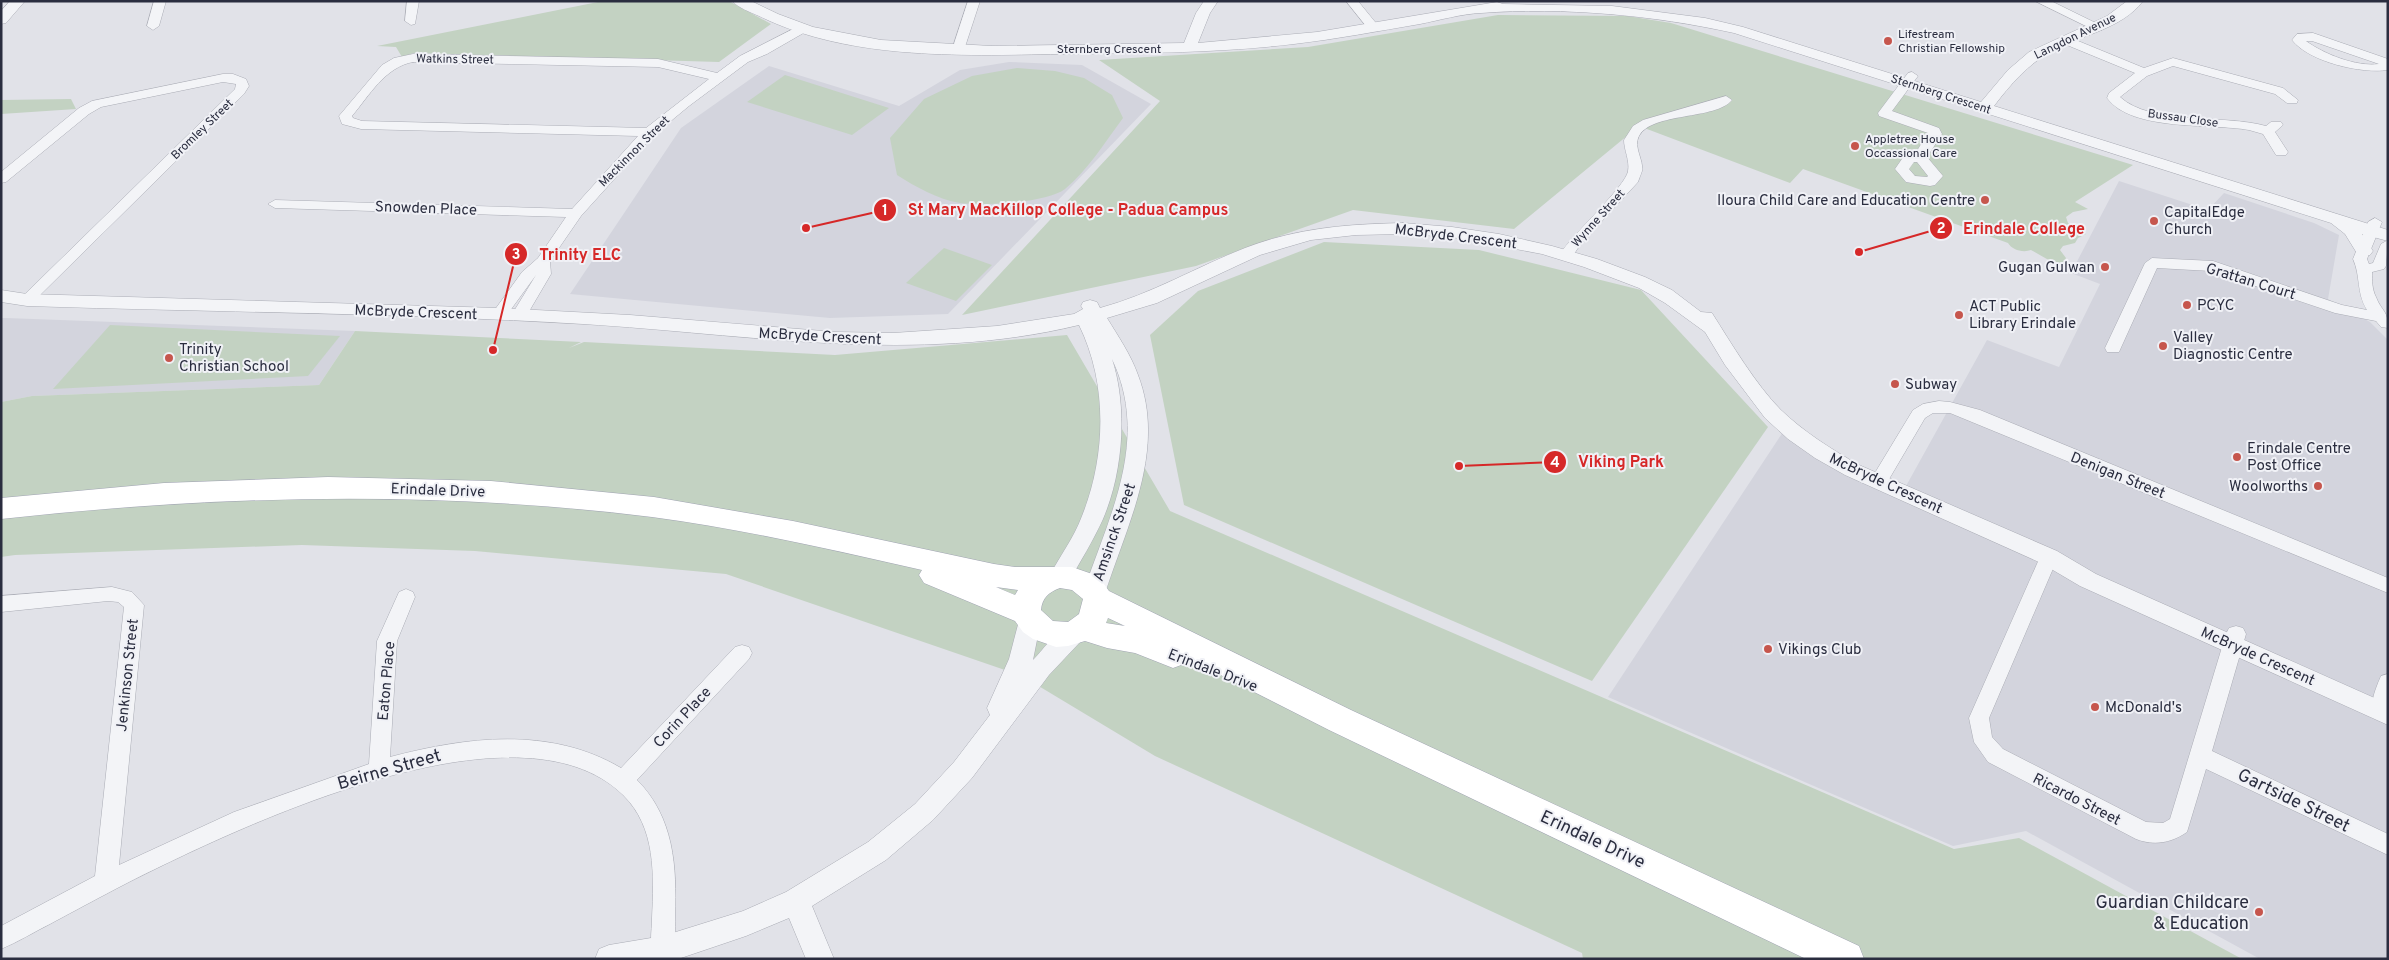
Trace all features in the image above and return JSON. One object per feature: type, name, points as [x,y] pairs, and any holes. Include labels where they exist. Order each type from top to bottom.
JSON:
[{"type":"main road","name":"Erindale Drive","points":[[1,509],[115,497],[231,490],[299,487],[440,489],[574,498],[671,510],[760,524],[1003,577],[1080,579],[1097,594],[1340,720],[1846,959]]},
{"type":"main road","name":"Erindale Drive","points":[[870,549],[1028,616],[1043,632],[1053,634],[1079,631],[1138,641],[1340,720]]},
{"type":"main road","points":[[1028,616],[1029,596],[1042,583],[1055,578]]},
{"type":"main road","points":[[1079,631],[1096,615],[1097,594]]},
{"type":"street","points":[[1,20],[18,1]]},
{"type":"street","points":[[153,26],[160,1]]},
{"type":"street","points":[[411,21],[413,1]]},
{"type":"street","name":"Sternberg Crescent","points":[[739,1],[802,28],[864,42],[958,50],[1161,49],[1244,45],[1374,28],[1513,3],[1547,1]]},
{"type":"street","points":[[958,50],[974,1]]},
{"type":"street","points":[[1352,1],[1374,28]]},
{"type":"street","name":"Sternberg Crescent","points":[[1589,1],[1647,9],[1738,30],[1910,80],[2381,229]]},
{"type":"street","points":[[2041,1],[2098,27]]},
{"type":"street","name":"Langdon Avenue","points":[[1995,107],[2015,71],[2035,55],[2098,27],[2127,10],[2136,1]]},
{"type":"street","points":[[1209,47],[1215,14],[1211,3]]},
{"type":"street","points":[[1189,48],[1203,13],[1211,3]]},
{"type":"street","name":"Sternberg Crescent","points":[[1483,9],[1603,4]]},
{"type":"street","name":"Mackinnon Street","points":[[761,48],[788,23]]},
{"type":"street","name":"Mackinnon Street","points":[[499,315],[527,275],[543,261],[576,212],[621,161],[650,132],[717,77],[761,48],[802,28]]},
{"type":"street","points":[[1218,35],[1244,45]]},
{"type":"street","points":[[2301,37],[2313,37],[2388,64],[2375,69],[2360,67],[2307,48],[2298,40],[2301,37]]},
{"type":"street","points":[[2066,40],[2146,73]]},
{"type":"street","name":"Watkins Street","points":[[650,132],[360,125],[352,124],[347,121],[345,116],[386,68],[398,61],[412,58],[658,63],[717,77]]},
{"type":"street","name":"Bussau Close","points":[[2281,152],[2272,128],[2162,118],[2133,110],[2116,102],[2113,98],[2115,93],[2164,62],[2173,62],[2284,88],[2292,100]]},
{"type":"street","name":"Bromley Street","points":[[1,180],[84,110],[97,104],[223,78],[232,78],[242,82],[243,86],[240,92],[27,300]]},
{"type":"street","points":[[1910,80],[1884,113],[1934,131],[1935,134],[1920,157]]},
{"type":"street","name":"Wynne Street","points":[[1567,254],[1575,242],[1631,182],[1635,170],[1632,139],[1637,129],[1650,122],[1712,106],[1726,100]]},
{"type":"street","name":"Sternberg Crescent","points":[[2211,175],[2328,217],[2381,229]]},
{"type":"street","name":"Snowden Place","points":[[275,204],[576,212]]},
{"type":"street","points":[[2328,217],[2352,231],[2364,251]]},
{"type":"street","name":"McBryde Crescent","points":[[980,333],[1087,312],[1129,306],[1155,297],[1173,286],[1240,256],[1273,244],[1315,234],[1358,228],[1401,228],[1448,232],[1508,241],[1567,254],[1580,253],[1611,263],[1663,285],[1698,309],[1710,321],[1712,328],[1763,402],[1795,434],[1822,453],[1879,481],[2049,557],[2088,580],[2386,702]]},
{"type":"street","points":[[2381,229],[2360,259],[2366,269],[2365,285],[2368,298],[2384,321]]},
{"type":"street","points":[[2366,269],[2379,266],[2388,244]]},
{"type":"street","name":"Mackinnon Street","points":[[519,316],[544,274],[543,261]]},
{"type":"street","name":"Grattan Court","points":[[2113,348],[2152,263],[2213,266],[2340,310],[2384,321]]},
{"type":"street","name":"McBryde Crescent","points":[[1,296],[27,300],[499,315],[669,324],[846,340],[890,340],[1001,333],[1052,325],[1153,288],[1173,286]]},
{"type":"street","points":[[1052,325],[1074,332],[1085,340],[1092,351],[1108,352],[1114,320],[1129,306]]},
{"type":"street","name":"Amsinck Street","points":[[1087,312],[1108,352],[1130,378],[1138,424],[1138,450],[1127,502],[1108,548],[1097,594]]},
{"type":"street","name":"Amsinck Street","points":[[1055,578],[1092,518],[1100,495],[1110,448],[1108,352]]},
{"type":"street","name":"Denigan Street","points":[[1879,481],[1919,414],[1925,409],[1948,407],[2006,428],[2388,586]]},
{"type":"street","name":"Ricardo Street","points":[[2049,557],[1979,718],[1979,732],[1983,743],[2001,760],[2144,832],[2158,834],[2170,832],[2179,825],[2235,639]]},
{"type":"street","name":"Jenkinson Street","points":[[1,604],[108,594],[128,597],[134,605],[106,881]]},
{"type":"street","name":"Eaton Place","points":[[379,769],[388,641],[406,597]]},
{"type":"street","points":[[980,748],[1021,660],[1028,616]]},
{"type":"street","points":[[609,959],[663,950],[746,924],[796,901],[877,851],[924,812],[980,748],[1040,668],[1079,631]]},
{"type":"street","name":"Corin Place","points":[[623,780],[742,653]]},
{"type":"street","name":"Beirne Street","points":[[1,938],[106,881],[213,831],[265,810],[379,769],[451,751],[520,747],[561,753],[596,764],[623,780],[642,801],[656,826],[660,842],[664,875],[663,950]]},
{"type":"street","name":"Gartside Street","points":[[2201,756],[2388,845]]},
{"type":"street","points":[[796,901],[820,959]]},
{"type":"shaded area","points":[[1009,62],[1082,65],[1151,104],[948,314],[830,318],[570,294],[681,128],[769,66],[899,106],[960,70]]},
{"type":"shaded area","points":[[2119,181],[2208,210],[2224,193],[2314,223],[2339,235],[2328,299],[2370,322],[2388,340],[2388,959],[2260,959],[2026,831],[1953,846],[1608,697],[1783,432],[1906,486],[1987,340],[2059,367],[2100,284],[2071,273]]},
{"type":"shaded area","name":"Trinity Christian School","points":[[1,318],[355,331],[319,385],[32,396],[1,402]]},
{"type":"green space","points":[[603,1],[729,1],[771,24],[719,62],[414,53],[402,57],[396,47],[377,46]]},
{"type":"green space","points":[[1498,15],[1627,16],[1671,23],[2133,165],[2075,202],[2088,209],[2073,212],[2066,217],[2068,223],[2086,234],[2078,238],[2075,243],[2063,246],[2060,250],[2066,258],[2061,267],[2031,250],[2018,250],[2008,243],[1803,169],[1790,183],[1639,126],[1514,229],[1353,210],[1196,266],[962,315],[1160,101],[1099,60],[1308,47]]},
{"type":"green space","points":[[1017,68],[1055,71],[1084,78],[1112,95],[1123,118],[1089,165],[1065,189],[1044,198],[998,204],[970,204],[935,196],[897,175],[890,138],[924,99],[972,76]]},
{"type":"green space","points":[[785,75],[889,108],[852,135],[747,102]]},
{"type":"green space","points":[[71,99],[76,109],[1,114],[1,100]]},
{"type":"green space","points":[[1324,242],[1479,250],[1641,290],[1768,427],[1592,681],[1184,505],[1150,335],[1198,291]]},
{"type":"green space","points":[[944,248],[992,265],[956,301],[906,283]]},
{"type":"green space","points":[[110,325],[340,336],[308,376],[53,389]]},
{"type":"green space","points":[[355,331],[581,342],[569,348],[584,342],[835,355],[1067,335],[1170,511],[1954,849],[2019,838],[2242,959],[1583,959],[1582,953],[1155,756],[1022,676],[726,574],[475,551],[302,545],[1,557],[1,402],[32,396],[319,385]]},
{"type":"place","name":"Lifestream Christian Fellowship","points":[[1888,41]]},
{"type":"place","name":"Appletree House Occassional Care","points":[[1855,146]]},
{"type":"place","name":"Iloura Child Care and Education Centre","points":[[1985,200]]},
{"type":"place","name":"CapitalEdge Church","points":[[2154,221]]},
{"type":"place","name":"St Mary MacKillop College - Padua Campus","points":[[806,228]]},
{"type":"place","name":"Erindale College","points":[[1859,252]]},
{"type":"place","name":"Gugan Gulwan","points":[[2105,267]]},
{"type":"place","name":"PCYC","points":[[2187,305]]},
{"type":"place","name":"ACT Public Library Erindale","points":[[1959,315]]},
{"type":"place","name":"Valley Diagnostic Centre","points":[[2163,346]]},
{"type":"place","name":"Trinity ELC","points":[[493,350]]},
{"type":"place","name":"Trinity Christian School","points":[[169,358]]},
{"type":"place","name":"Subway","points":[[1895,384]]},
{"type":"place","name":"Erindale Centre Post Office","points":[[2237,457]]},
{"type":"place","name":"Viking Park","points":[[1459,466]]},
{"type":"place","name":"Woolworths","points":[[2318,486]]},
{"type":"place","name":"Vikings Club","points":[[1768,649]]},
{"type":"place","name":"McDonald's","points":[[2095,707]]},
{"type":"place","name":"Guardian Childcare & Education","points":[[2259,912]]}]
